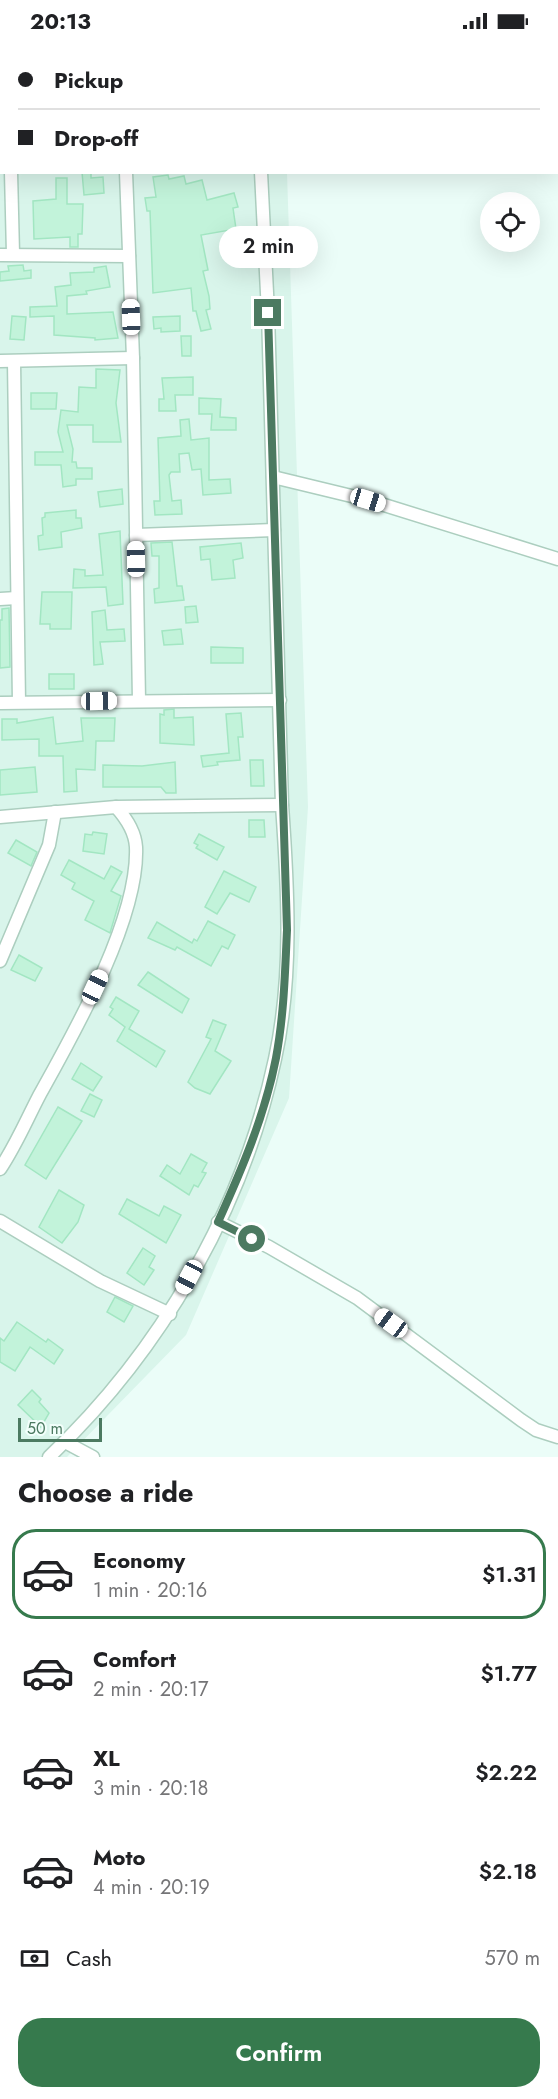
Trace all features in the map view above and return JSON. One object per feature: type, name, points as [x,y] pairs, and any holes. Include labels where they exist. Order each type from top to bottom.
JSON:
[{"type":"street","points":[[11,174],[14,254]]},
{"type":"street","points":[[126,174],[133,358],[139,700]]},
{"type":"street","points":[[49,1457],[66,1442],[141,1354],[170,1314],[218,1222],[247,1158],[276,1058],[283,1004],[287,930],[261,174]]},
{"type":"street","points":[[0,255],[129,256]]},
{"type":"street","points":[[0,361],[133,358]]},
{"type":"street","points":[[14,362],[19,702]]},
{"type":"street","points":[[273,477],[368,500],[558,559]]},
{"type":"street","points":[[136,535],[274,530]]},
{"type":"street","points":[[0,599],[17,598]]},
{"type":"street","points":[[0,703],[280,700]]},
{"type":"street","points":[[0,817],[116,807],[282,805]]},
{"type":"street","points":[[0,1169],[18,1142],[72,1036],[114,944],[134,884],[136,845],[128,820],[116,807]]},
{"type":"street","points":[[0,961],[45,856],[55,812]]},
{"type":"street","points":[[0,1221],[100,1281],[170,1314]]},
{"type":"street","points":[[218,1222],[269,1247],[357,1298],[521,1420],[536,1430],[558,1437]]},
{"type":"street","points":[[66,1442],[93,1457]]},
{"type":"shaded area","points":[[0,174],[287,174],[308,807],[289,1098],[186,1335],[67,1457],[0,1457]]},
{"type":"building","points":[[82,174],[91,174],[91,178],[103,177],[104,193],[84,195]]},
{"type":"building","points":[[168,175],[169,179],[184,176],[186,184],[202,180],[207,200],[234,193],[238,207],[233,208],[236,229],[201,235],[208,270],[203,271],[209,296],[210,309],[206,310],[211,329],[201,331],[196,311],[193,311],[191,288],[153,293],[150,211],[147,211],[145,198],[156,197],[153,177]]},
{"type":"building","points":[[56,178],[67,178],[67,204],[83,204],[82,234],[78,234],[78,247],[70,247],[70,237],[34,239],[33,201],[56,199]]},
{"type":"building","points":[[23,265],[24,271],[31,270],[31,278],[0,281],[0,272],[9,271],[8,266]]},
{"type":"building","points":[[106,266],[110,287],[86,291],[87,294],[67,296],[67,314],[113,312],[118,338],[95,340],[95,338],[54,335],[54,316],[30,317],[30,307],[57,306],[55,287],[71,285],[70,273],[94,272],[94,268]]},
{"type":"building","points":[[12,316],[26,317],[24,340],[10,339]]},
{"type":"building","points":[[180,316],[180,331],[161,332],[161,328],[154,329],[153,317]]},
{"type":"building","points":[[181,336],[191,336],[191,356],[182,356]]},
{"type":"building","points":[[96,369],[120,370],[116,403],[121,442],[93,442],[93,425],[67,425],[73,449],[72,462],[76,462],[77,468],[92,468],[92,479],[76,479],[76,485],[63,487],[61,465],[35,465],[35,452],[63,452],[58,432],[61,410],[78,412],[79,387],[96,388]]},
{"type":"building","points":[[193,377],[193,395],[175,395],[176,411],[159,411],[159,399],[164,399],[162,378]]},
{"type":"building","points":[[31,393],[57,393],[56,409],[31,409]]},
{"type":"building","points":[[199,398],[221,399],[220,417],[236,418],[236,430],[211,430],[212,414],[199,414]]},
{"type":"building","points":[[189,419],[191,440],[209,438],[209,480],[230,479],[231,493],[203,495],[201,469],[192,470],[189,453],[179,454],[180,472],[171,472],[169,475],[172,501],[181,500],[182,514],[155,515],[154,501],[160,501],[158,438],[181,436],[180,420]]},
{"type":"building","points":[[122,489],[123,504],[100,507],[98,492]]},
{"type":"building","points":[[76,510],[76,518],[81,518],[82,528],[61,532],[62,547],[39,550],[38,536],[43,535],[42,518],[45,517],[45,513]]},
{"type":"building","points":[[120,531],[123,604],[108,606],[106,587],[73,588],[74,569],[85,570],[85,576],[103,575],[99,534]]},
{"type":"building","points":[[172,542],[177,586],[182,586],[184,600],[155,603],[154,589],[159,588],[159,556],[152,556],[151,543]]},
{"type":"building","points":[[241,543],[243,558],[233,560],[235,578],[212,580],[210,559],[201,560],[200,547]]},
{"type":"building","points":[[42,592],[72,592],[71,629],[50,629],[50,624],[40,624]]},
{"type":"building","points":[[196,606],[198,622],[186,623],[185,607]]},
{"type":"building","points":[[9,608],[10,667],[0,668],[0,620],[2,620],[2,609]]},
{"type":"building","points":[[105,610],[107,630],[124,629],[125,641],[100,642],[103,664],[94,665],[92,612]]},
{"type":"building","points":[[181,629],[183,644],[164,645],[162,631]]},
{"type":"building","points":[[211,647],[243,648],[243,663],[211,663]]},
{"type":"building","points":[[49,674],[74,674],[74,689],[49,689]]},
{"type":"building","points":[[174,709],[174,718],[193,717],[194,745],[160,743],[160,714],[164,715],[164,710]]},
{"type":"building","points":[[241,713],[243,737],[238,737],[240,760],[217,762],[218,765],[203,767],[201,756],[229,753],[226,714]]},
{"type":"building","points":[[53,717],[56,744],[83,741],[81,718],[115,718],[114,741],[96,741],[95,770],[76,769],[77,791],[64,792],[63,756],[39,756],[39,739],[2,740],[2,719],[17,719],[17,723]]},
{"type":"building","points":[[250,760],[263,760],[264,786],[251,786]]},
{"type":"building","points":[[175,762],[176,793],[166,793],[161,787],[103,787],[103,765],[142,766]]},
{"type":"building","points":[[35,767],[37,792],[0,795],[0,770]]},
{"type":"building","points":[[249,820],[264,820],[265,837],[249,837]]},
{"type":"building","points":[[93,832],[107,834],[104,854],[83,851],[85,834],[92,835]]},
{"type":"building","points":[[199,834],[224,847],[217,860],[196,848],[198,845],[194,843]]},
{"type":"building","points":[[16,840],[37,852],[31,866],[8,853]]},
{"type":"building","points":[[69,860],[104,879],[111,866],[122,872],[111,891],[121,896],[110,933],[85,920],[94,901],[72,889],[75,883],[61,875]]},
{"type":"building","points":[[224,871],[256,887],[249,902],[230,893],[217,914],[205,907]]},
{"type":"building","points":[[208,921],[235,935],[228,949],[222,946],[211,966],[177,947],[175,950],[148,938],[157,922],[192,943],[194,939],[197,941]]},
{"type":"building","points":[[19,955],[42,968],[35,981],[11,970]]},
{"type":"building","points":[[148,972],[189,999],[182,1013],[138,985]]},
{"type":"building","points":[[116,997],[139,1011],[129,1029],[165,1051],[156,1067],[117,1041],[125,1027],[109,1015],[113,1009],[110,1007]]},
{"type":"building","points":[[213,1020],[226,1025],[215,1051],[231,1061],[210,1094],[195,1088],[188,1082],[211,1039],[206,1037]]},
{"type":"building","points":[[81,1063],[102,1077],[93,1091],[72,1079]]},
{"type":"building","points":[[90,1094],[102,1100],[94,1117],[81,1111]]},
{"type":"building","points":[[58,1107],[82,1121],[46,1179],[25,1165]]},
{"type":"building","points":[[191,1154],[207,1163],[202,1172],[206,1173],[198,1187],[194,1185],[189,1195],[160,1176],[167,1165],[180,1174]]},
{"type":"building","points":[[59,1190],[84,1205],[78,1222],[62,1243],[39,1227]]},
{"type":"building","points":[[127,1199],[159,1216],[164,1206],[181,1215],[166,1243],[119,1214]]},
{"type":"building","points":[[143,1248],[155,1256],[149,1267],[154,1270],[144,1285],[127,1273]]},
{"type":"building","points":[[115,1297],[133,1306],[124,1322],[107,1312]]},
{"type":"building","points":[[17,1322],[46,1342],[48,1339],[63,1350],[54,1364],[30,1347],[15,1371],[0,1362],[0,1338],[4,1341]]},
{"type":"building","points":[[32,1390],[41,1399],[39,1402],[49,1413],[41,1427],[18,1405]]},
{"type":"route","points":[[252,1239],[218,1222],[247,1158],[261,1116],[276,1058],[283,1004],[287,930],[286,864],[282,805],[268,313]]}]
